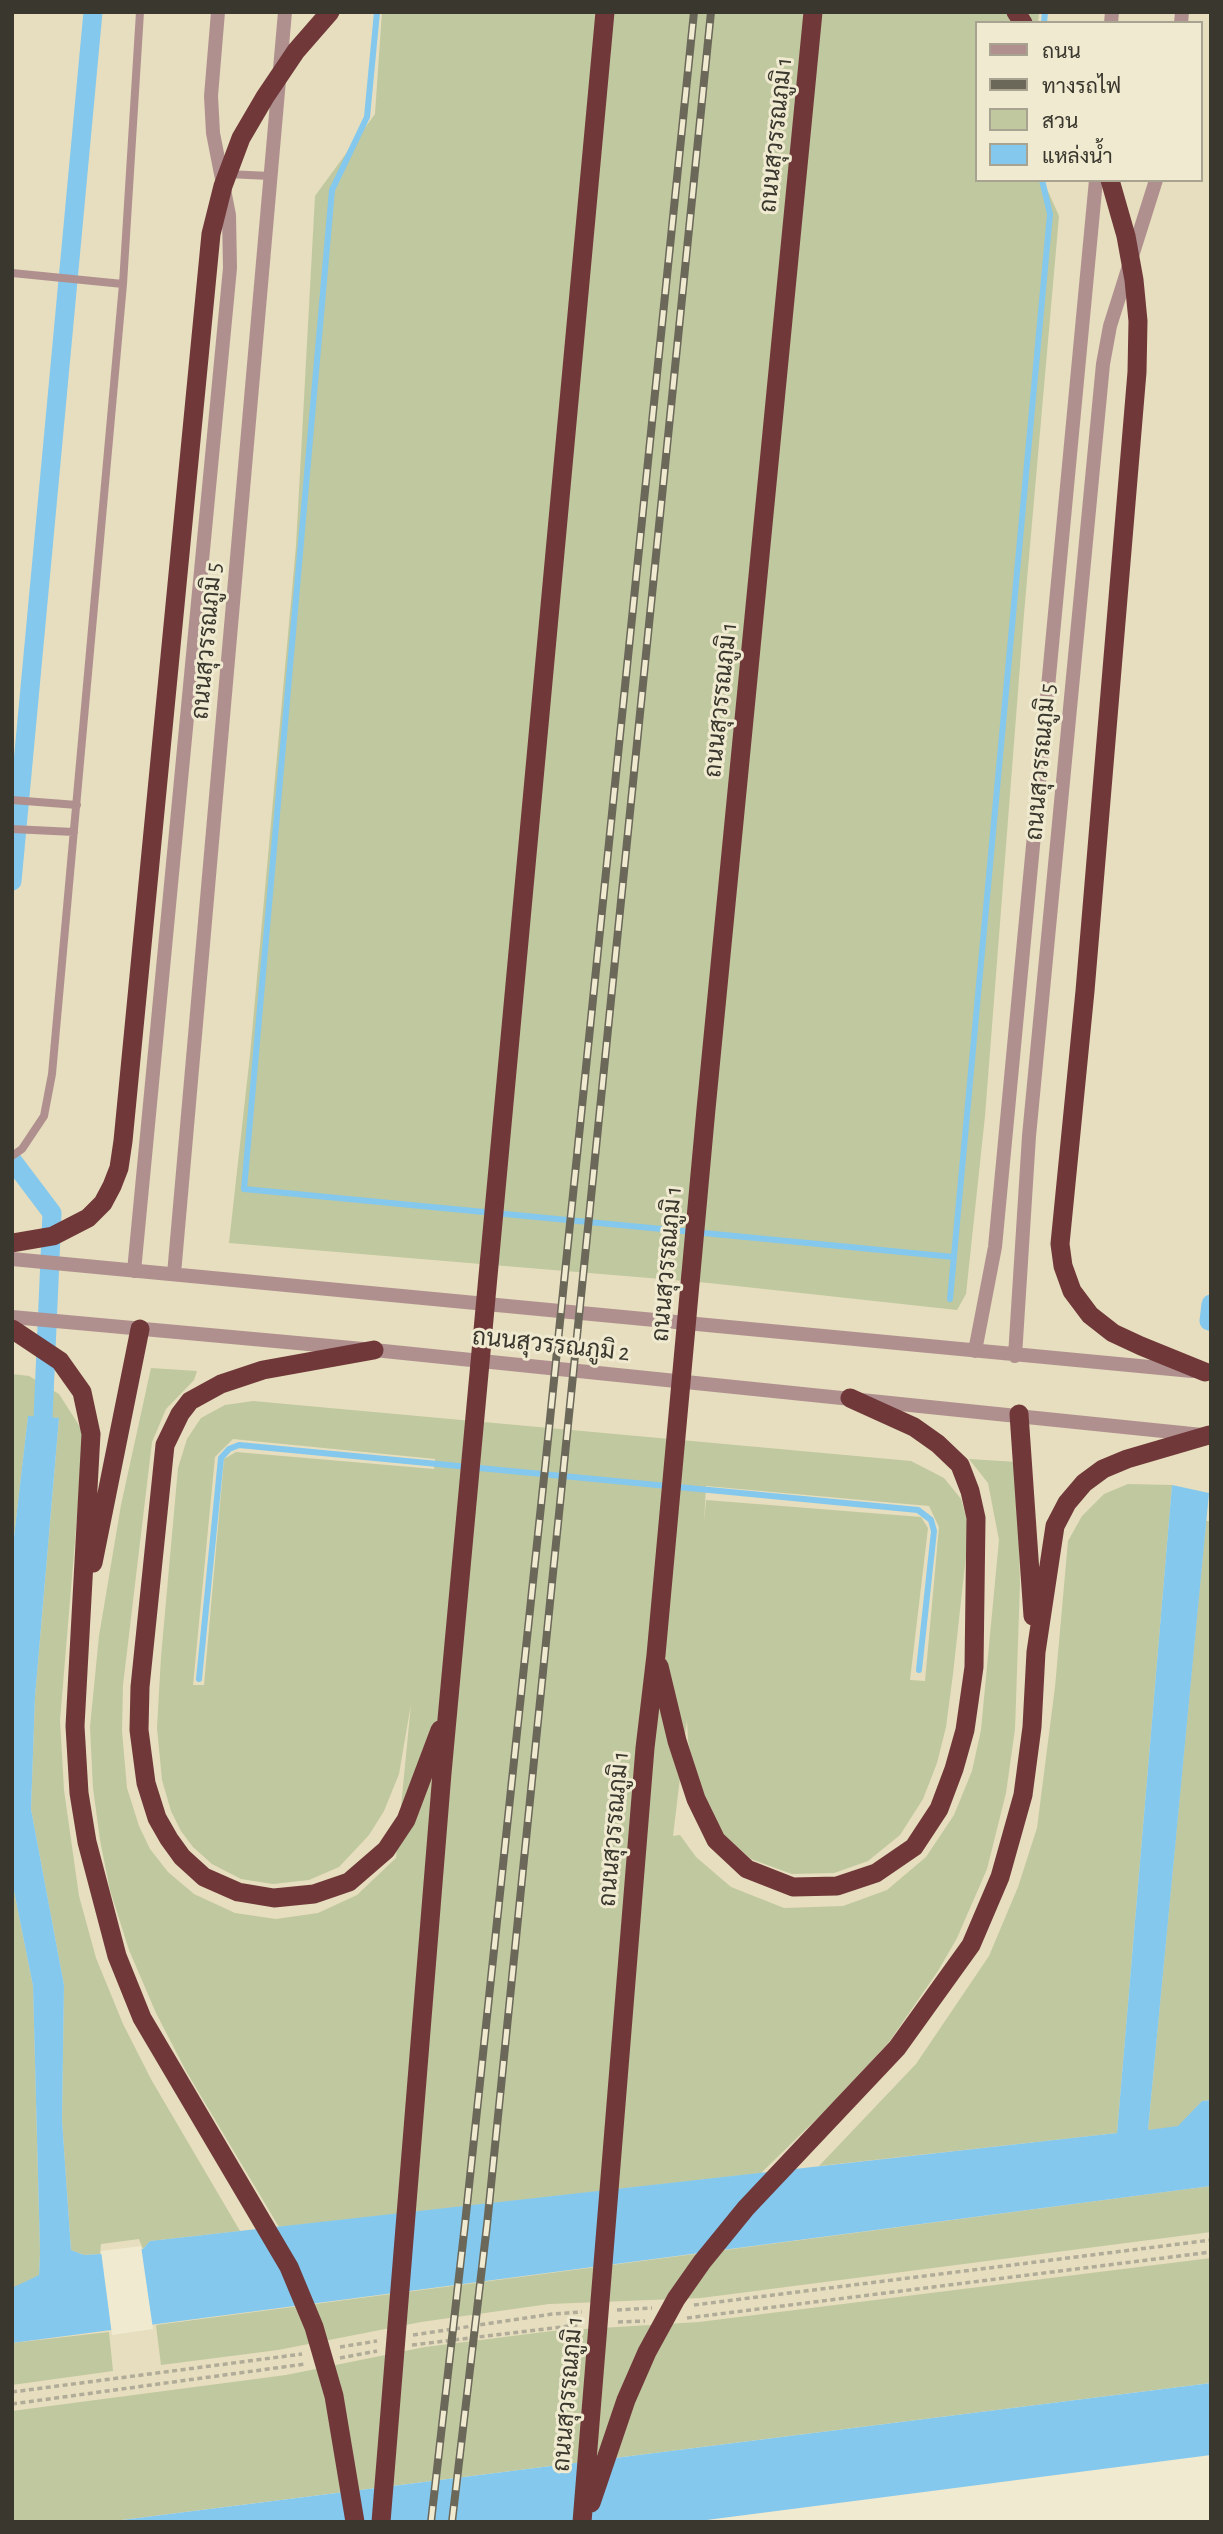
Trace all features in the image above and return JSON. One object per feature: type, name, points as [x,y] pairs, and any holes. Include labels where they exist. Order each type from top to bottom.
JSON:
[{"type":"highway","points":[[12,1243],[53,1236],[88,1218],[103,1203],[119,1168],[211,233],[223,186],[241,138],[296,51],[330,12]]},
{"type":"highway","points":[[380,2522],[448,1708],[605,12]]},
{"type":"highway","name":"ถนนสุวรรณภูมิ 1","points":[[583,2522],[645,1748],[813,12]]},
{"type":"highway","points":[[1111,182],[1126,236],[1134,280],[1138,321],[1137,372],[1085,991],[1061,1232],[1063,1266],[1072,1291],[1090,1315],[1113,1333],[1208,1373]]},
{"type":"highway","points":[[12,1329],[61,1361],[82,1392],[90,1434],[75,1726],[79,1793],[87,1842],[117,1956],[142,2018],[289,2267],[314,2327],[334,2396],[355,2522]]},
{"type":"highway","points":[[79,1636],[140,1329]]},
{"type":"highway","points":[[374,1350],[263,1370],[221,1384],[190,1401],[180,1414],[165,1445],[140,1686],[139,1730],[146,1783],[157,1818],[183,1857],[204,1877],[238,1892],[274,1898],[314,1894],[349,1882],[386,1850],[405,1819],[448,1708]]},
{"type":"highway","points":[[656,1655],[677,1741],[696,1799],[716,1840],[747,1869],[793,1887],[837,1886],[876,1872],[914,1847],[939,1809],[965,1730],[974,1667],[976,1518],[960,1465],[938,1444],[914,1427],[850,1398]]},
{"type":"highway","points":[[1019,1414],[1036,1653]]},
{"type":"highway","points":[[583,2522],[626,2400],[647,2352],[676,2299],[746,2208],[897,2048],[971,1945],[1000,1877],[1020,1807],[1032,1727],[1036,1653],[1055,1526],[1067,1503],[1084,1483],[1103,1469],[1126,1459],[1210,1435]]},
{"type":"street","name":"ถนนสุวรรณภูมิ 5","points":[[134,1271],[230,268],[229,215],[213,133],[211,96],[218,12]]},
{"type":"street","name":"ถนนสุวรรณภูมิ 5","points":[[174,1274],[285,12]]},
{"type":"street","name":"ถนนสุวรรณภูมิ 5","points":[[975,1351],[995,1247],[1096,182]]},
{"type":"street","name":"ถนนสุวรรณภูมิ 5","points":[[1015,1356],[1029,1136],[1102,364],[1110,326],[1155,182]]},
{"type":"street","name":"ถนนสุวรรณภูมิ 2","points":[[12,1259],[1208,1373]]},
{"type":"street","name":"ถนนสุวรรณภูมิ 2","points":[[12,1317],[374,1350],[1210,1435]]},
{"type":"lane","points":[[12,1156],[22,1149],[44,1116],[52,1074],[123,284],[140,12]]},
{"type":"lane","points":[[220,173],[271,176]]},
{"type":"lane","points":[[12,273],[123,284]]},
{"type":"lane","points":[[12,800],[76,805]]},
{"type":"lane","points":[[12,829],[74,832]]},
{"type":"shaded area","points":[[12,12],[1211,12],[1211,2337],[12,2489]]},
{"type":"green space","points":[[382,12],[1039,12],[1038,21],[974,21],[974,182],[1044,182],[1059,216],[1024,614],[985,1116],[966,1294],[957,1310],[709,1283],[229,1243],[250,1055],[296,546],[315,196],[375,114]]},
{"type":"green space","points":[[151,1368],[197,1371],[194,1380],[166,1409],[152,1442],[123,1685],[122,1731],[127,1788],[139,1826],[150,1849],[168,1872],[194,1894],[235,1913],[276,1919],[318,1913],[357,1895],[396,1858],[411,1704],[399,1774],[384,1811],[369,1835],[339,1867],[309,1880],[273,1884],[241,1879],[212,1864],[193,1847],[181,1831],[171,1811],[162,1780],[157,1728],[178,1468],[187,1439],[201,1418],[225,1405],[253,1401],[911,1461],[944,1478],[961,1499],[969,1528],[953,1674],[946,1727],[937,1763],[923,1799],[900,1835],[868,1861],[834,1873],[792,1874],[751,1859],[723,1834],[701,1797],[688,1741],[687,1720],[673,1836],[680,1835],[696,1857],[731,1887],[784,1908],[843,1906],[887,1890],[926,1857],[954,1815],[972,1771],[981,1730],[999,1540],[988,1483],[969,1459],[1017,1462],[1020,1584],[1015,1729],[1006,1793],[987,1869],[957,1938],[938,1971],[889,2042],[837,2099],[761,2173],[279,2227],[186,2071],[156,2013],[129,1950],[110,1890],[93,1788],[90,1727],[99,1636],[121,1505]],"holes":[[[233,1439],[435,1459],[434,1469],[236,1452],[224,1459],[204,1685],[193,1685],[215,1457]],[[706,1486],[929,1506],[939,1527],[925,1681],[910,1680],[928,1528],[921,1517],[706,1500],[704,1524]]]},
{"type":"green space","points":[[12,1374],[29,1376],[59,1394],[82,1430],[83,1445],[60,1720],[64,1790],[79,1896],[96,1958],[123,2024],[152,2081],[240,2231],[150,2241],[143,2249],[139,2239],[101,2244],[100,2254],[84,2255],[71,2250],[62,2120],[64,1985],[31,1809],[35,1697],[59,1418],[28,1417],[12,1554]]},
{"type":"green space","points":[[1128,1484],[1172,1485],[1117,2133],[819,2166],[916,2064],[989,1956],[1018,1887],[1037,1828],[1055,1687],[1068,1541],[1082,1516],[1104,1494]]},
{"type":"green space","points":[[1206,1521],[1211,1521],[1211,2100],[1202,2101],[1178,2127],[1148,2130]]},
{"type":"green space","points":[[12,1881],[33,1986],[40,2252],[39,2275],[14,2288]]},
{"type":"green space","points":[[1211,2186],[1211,2232],[701,2298],[549,2304],[421,2322],[278,2350],[161,2365],[156,2325]]},
{"type":"green space","points":[[1211,2258],[1211,2383],[106,2522],[12,2522],[12,2411],[286,2375],[425,2347],[552,2331],[699,2322]]},
{"type":"green space","points":[[109,2332],[113,2371],[12,2385],[12,2343]]},
{"type":"water","points":[[28,1416],[59,1418],[35,1697],[31,1809],[64,1985],[62,2120],[71,2250],[84,2255],[100,2254],[143,2249],[150,2241],[1117,2133],[1172,1485],[1209,1493],[1148,2130],[1178,2126],[1202,2101],[1211,2100],[1211,2186],[12,2343],[12,2288],[39,2275],[40,2252],[33,1986],[12,1881],[12,1554]]},
{"type":"water","points":[[1211,2383],[1211,2455],[691,2522],[106,2522]]},
{"type":"pier","points":[[141,2246],[153,2329],[112,2335],[101,2251]]},
{"type":"waterway","points":[[12,881],[93,12]]},
{"type":"waterway","points":[[377,12],[367,117],[332,190],[244,1189],[954,1257]]},
{"type":"waterway","points":[[1044,21],[1045,12]]},
{"type":"waterway","points":[[950,1299],[1050,214],[1042,182]]},
{"type":"waterway","points":[[12,1160],[52,1213],[42,1441]]},
{"type":"waterway","points":[[1209,1321],[1211,1304]]},
{"type":"waterway","points":[[199,1679],[221,1458],[229,1449],[239,1445],[918,1510],[931,1520],[934,1531],[919,1670]]},
{"type":"railway","points":[[431,2522],[545,1468],[694,12]]},
{"type":"railway","points":[[452,2522],[487,2225],[711,12]]}]
